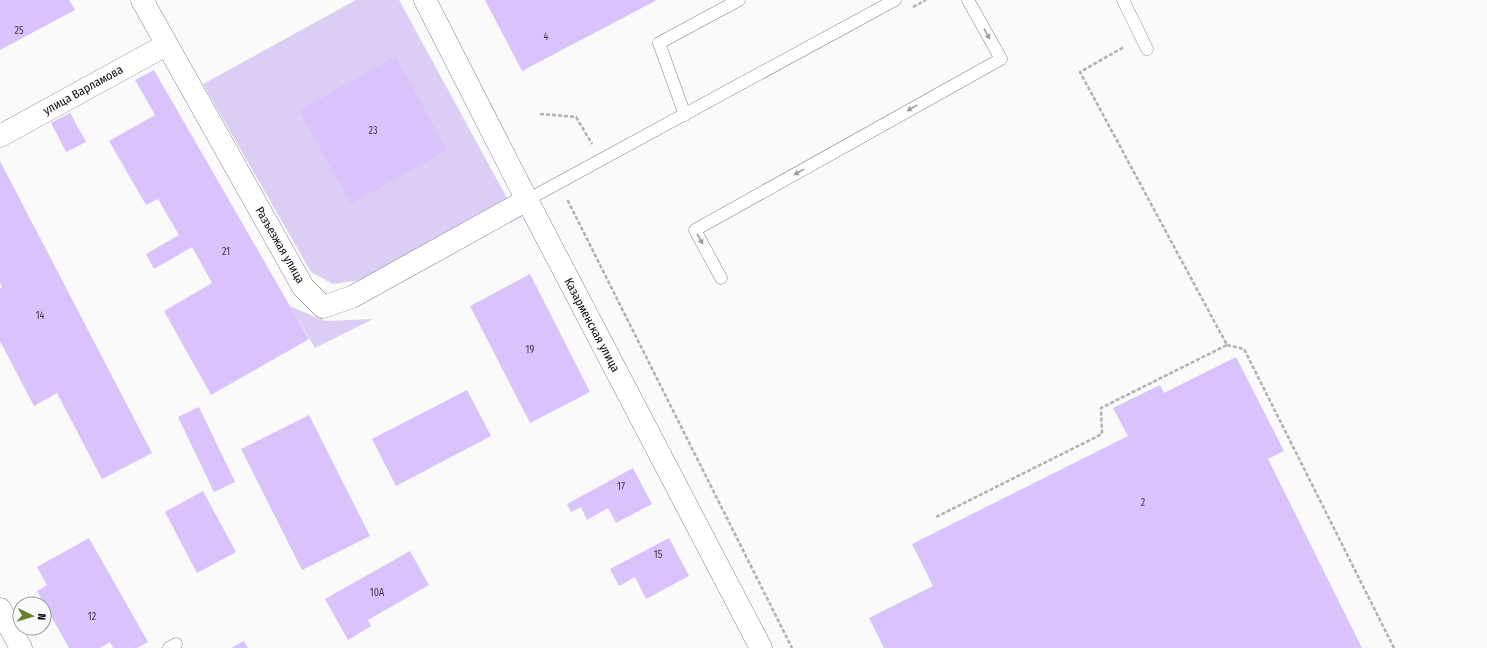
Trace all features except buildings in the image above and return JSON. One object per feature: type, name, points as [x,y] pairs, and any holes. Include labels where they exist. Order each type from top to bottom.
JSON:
[{"type":"street","name":"Разъезжая улица","points":[[142,0],[166,45],[304,287],[323,307],[352,297],[527,200]]},
{"type":"street","name":"Казарменская улица","points":[[425,0],[527,200],[761,648]]},
{"type":"street","name":"улица Варламова","points":[[0,136],[166,45]]},
{"type":"street","points":[[0,609],[21,648]]},
{"type":"lane","points":[[685,115],[659,43],[739,0]]},
{"type":"lane","points":[[722,278],[695,230],[1001,59],[968,0]]},
{"type":"lane","points":[[1123,0],[1147,49]]},
{"type":"lane","points":[[527,200],[685,115],[889,2]]},
{"type":"path","points":[[1127,46],[1080,72],[1227,345]]},
{"type":"path","points":[[540,114],[576,118],[601,160]]},
{"type":"path","points":[[936,517],[1102,434],[1101,408],[1227,345],[1244,349],[1394,648]]},
{"type":"shaded area","points":[[356,0],[399,0],[507,198],[360,280],[333,284],[311,272],[203,84]]},
{"type":"shaded area","points":[[290,306],[327,321],[373,319],[315,348]]}]
